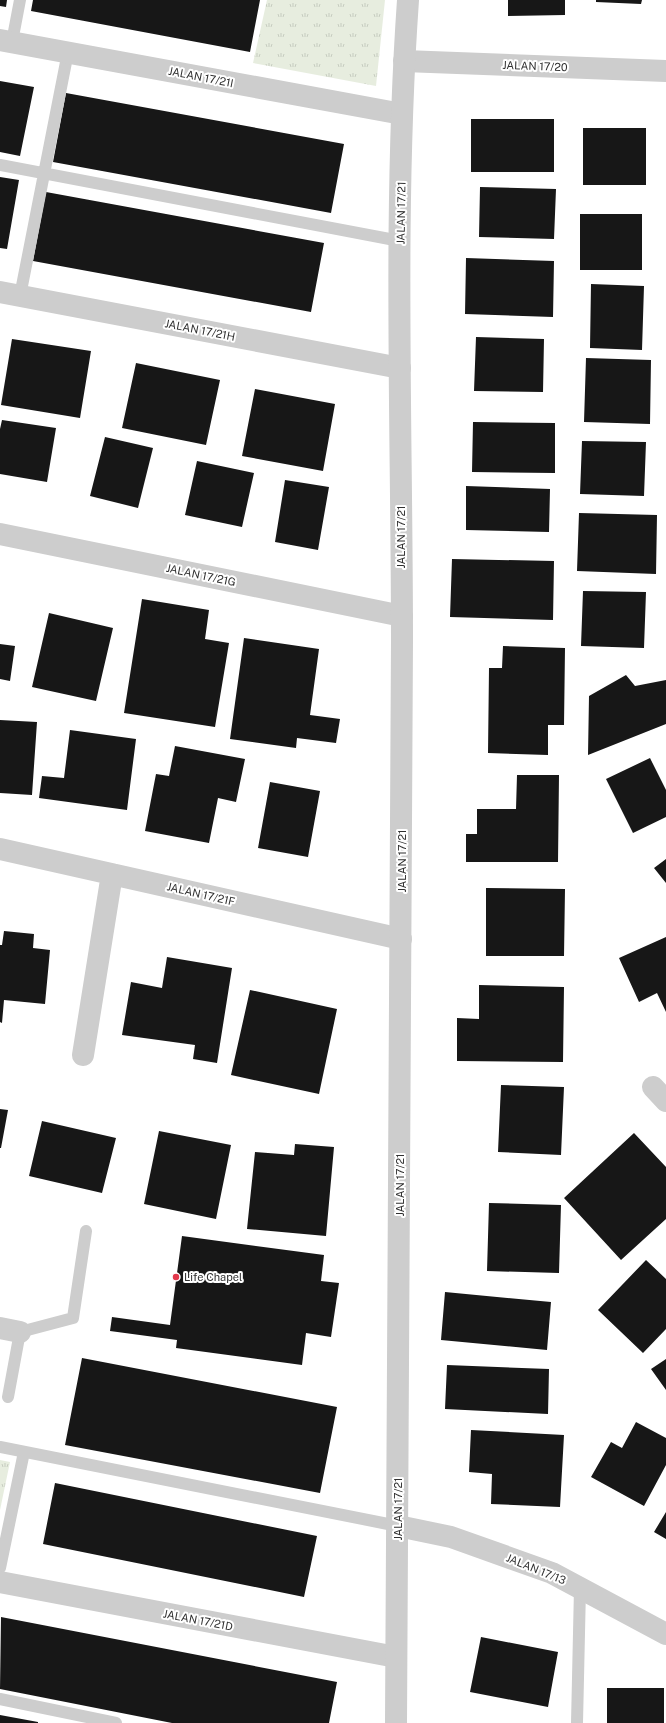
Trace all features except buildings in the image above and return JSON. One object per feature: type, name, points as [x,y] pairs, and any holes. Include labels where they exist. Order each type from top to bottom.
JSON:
[{"type":"street","name":"JALAN 17/21","points":[[396,1723],[402,616],[400,241],[402,114],[408,0]]},
{"type":"street","name":"JALAN 17/21I","points":[[6,41],[402,114]]},
{"type":"street","name":"JALAN 17/20","points":[[404,61],[666,71]]},
{"type":"street","name":"JALAN 17/21H","points":[[10,294],[400,368]]},
{"type":"street","name":"JALAN 17/21G","points":[[0,534],[402,616]]},
{"type":"street","name":"JALAN 17/21F","points":[[0,849],[401,939]]},
{"type":"street","points":[[83,1055],[112,874]]},
{"type":"street","name":"JALAN 17/13","points":[[398,1526],[451,1537],[552,1573],[666,1634]]},
{"type":"street","name":"JALAN 17/21D","points":[[0,1582],[396,1657]]},
{"type":"lane","points":[[6,41],[20,0]]},
{"type":"lane","points":[[10,294],[45,174],[68,52]]},
{"type":"lane","points":[[0,165],[400,241]]},
{"type":"lane","points":[[8,1397],[10,1330],[73,1318],[86,1231]]},
{"type":"lane","points":[[0,1447],[398,1526]]},
{"type":"lane","points":[[0,1568],[24,1452]]},
{"type":"lane","points":[[577,1723],[580,1588]]},
{"type":"lane","points":[[0,1699],[116,1723]]},
{"type":"green space","points":[[267,0],[385,0],[376,86],[253,63]]},
{"type":"green space","points":[[0,1460],[10,1462],[0,1510]]},
{"type":"place","name":"Life Chapel","points":[[176,1277]]}]
